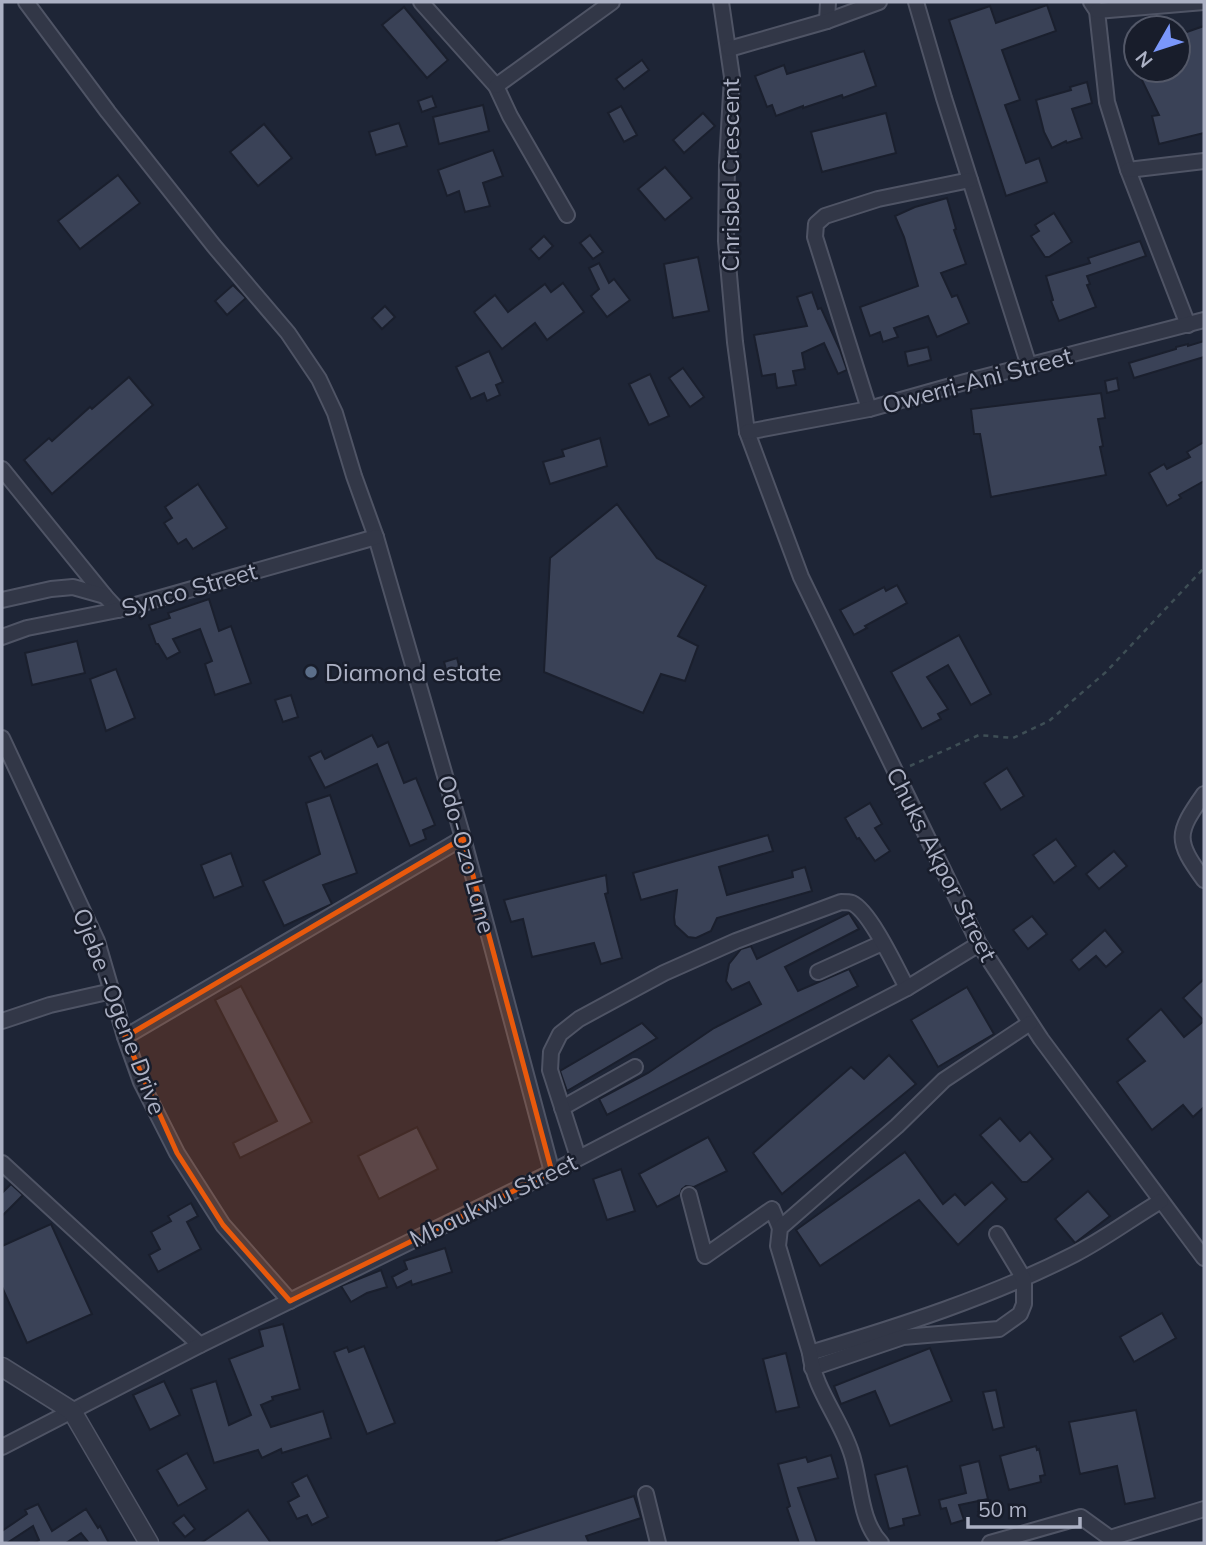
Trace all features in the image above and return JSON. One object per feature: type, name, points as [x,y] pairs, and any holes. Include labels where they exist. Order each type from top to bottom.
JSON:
[{"type":"street","name":"Odo-Ozo Lane","points":[[26,2],[214,246],[288,333],[319,379],[335,413],[376,537],[463,838],[552,1172]]},
{"type":"street","points":[[421,2],[496,86],[510,116],[567,215]]},
{"type":"street","points":[[496,86],[612,2]]},
{"type":"street","name":"Chrisbel Crescent","points":[[721,2],[732,77],[726,241],[734,342],[747,432]]},
{"type":"street","points":[[827,21],[828,2]]},
{"type":"street","points":[[729,49],[827,21],[880,2]]},
{"type":"street","points":[[916,2],[1029,366]]},
{"type":"street","points":[[1188,325],[1128,170],[1107,102],[1094,6],[1204,2]]},
{"type":"street","points":[[1128,170],[1204,161]]},
{"type":"street","points":[[869,409],[815,237],[816,224],[825,216],[878,199],[970,180]]},
{"type":"street","name":"Owerri-Ani Street","points":[[747,432],[869,409],[1204,320]]},
{"type":"street","name":"Chuks Akpor Street","points":[[747,432],[801,577],[979,944],[1030,1023],[1204,1258]]},
{"type":"street","points":[[2,469],[118,610]]},
{"type":"street","name":"Synco Street","points":[[2,637],[27,628],[118,610],[376,537]]},
{"type":"street","points":[[2,600],[51,589],[74,587],[105,596]]},
{"type":"street","name":"Ojebe -Ogene Drive","points":[[2,738],[88,921],[141,1082],[188,1173],[223,1225],[289,1301]]},
{"type":"street","points":[[1204,794],[1182,829],[1184,849],[1204,880]]},
{"type":"street","points":[[125,1037],[463,838]]},
{"type":"street","points":[[578,1157],[550,1070],[551,1052],[560,1034],[579,1019],[664,973],[736,941],[841,902],[850,902],[876,931],[907,988]]},
{"type":"street","points":[[818,972],[882,943]]},
{"type":"street","name":"Mbaukwu Street","points":[[2,1447],[200,1345],[552,1172],[907,988],[979,944]]},
{"type":"street","points":[[2,1021],[50,1005],[112,990]]},
{"type":"street","points":[[780,1228],[897,1126],[944,1080],[1030,1023]]},
{"type":"street","points":[[562,1108],[635,1067]]},
{"type":"street","points":[[2,1163],[200,1345]]},
{"type":"street","points":[[689,1195],[705,1256],[772,1209],[780,1228],[778,1246],[811,1360],[851,1450],[868,1522],[881,1543]]},
{"type":"street","points":[[811,1360],[1024,1279],[1077,1253],[1161,1201]]},
{"type":"street","points":[[811,1360],[902,1337],[999,1329],[1023,1310],[1024,1279],[998,1234]]},
{"type":"street","points":[[2,1367],[72,1411],[149,1543]]},
{"type":"street","points":[[646,1494],[658,1543]]},
{"type":"street","points":[[1094,1543],[1204,1509]]},
{"type":"street","points":[[990,1543],[1081,1517],[1110,1538]]},
{"type":"path","points":[[895,773],[979,735],[1013,738],[1049,720],[1106,672],[1204,568]]},
{"type":"highlighted area","points":[[463,838],[552,1172],[290,1301],[223,1225],[177,1153],[125,1037]]},
{"type":"building","points":[[1047,5],[1056,31],[1002,50],[1020,100],[1005,105],[1026,163],[1039,158],[1047,182],[1006,196],[949,20],[990,6],[996,23]]},
{"type":"building","points":[[404,7],[448,60],[427,78],[382,25]]},
{"type":"building","points":[[1204,26],[1204,133],[1159,144],[1152,116],[1159,115],[1144,84],[1192,84],[1192,30]]},
{"type":"building","points":[[864,51],[876,86],[776,116],[772,105],[767,107],[755,76],[784,65],[787,74]]},
{"type":"building","points":[[642,60],[649,70],[624,89],[616,79]]},
{"type":"building","points":[[1087,82],[1092,103],[1072,109],[1082,138],[1067,143],[1066,141],[1052,148],[1044,132],[1036,100],[1071,90],[1070,87]]},
{"type":"building","points":[[432,96],[436,107],[422,112],[418,101]]},
{"type":"building","points":[[483,105],[489,131],[439,144],[433,117]]},
{"type":"building","points":[[621,106],[637,135],[624,142],[608,113]]},
{"type":"building","points":[[703,113],[715,126],[684,153],[673,140]]},
{"type":"building","points":[[886,113],[896,153],[822,172],[811,132]]},
{"type":"building","points":[[399,123],[407,146],[376,155],[369,132]]},
{"type":"building","points":[[264,124],[292,158],[258,186],[230,152]]},
{"type":"building","points":[[493,150],[503,176],[483,183],[490,206],[465,212],[459,191],[447,196],[438,170]]},
{"type":"building","points":[[665,167],[692,198],[665,220],[638,189]]},
{"type":"building","points":[[118,175],[140,203],[80,249],[58,221]]},
{"type":"building","points":[[947,198],[956,229],[954,230],[966,264],[941,273],[952,297],[957,295],[969,323],[937,337],[928,316],[894,328],[898,337],[883,342],[880,332],[870,336],[860,307],[918,286],[895,216]]},
{"type":"building","points":[[1054,213],[1072,242],[1045,257],[1031,236],[1039,231],[1035,225]]},
{"type":"building","points":[[590,235],[603,252],[593,259],[580,243]]},
{"type":"building","points":[[544,236],[553,246],[539,259],[530,249]]},
{"type":"building","points":[[1140,241],[1146,256],[1087,276],[1090,284],[1087,285],[1096,307],[1059,321],[1051,301],[1053,300],[1046,276],[1090,263],[1088,258]]},
{"type":"building","points":[[698,257],[709,311],[673,318],[664,264]]},
{"type":"building","points":[[599,263],[609,283],[614,279],[630,300],[607,317],[591,296],[599,289],[589,268]]},
{"type":"building","points":[[563,283],[584,312],[547,340],[535,323],[502,349],[474,312],[495,295],[508,312],[545,284],[551,292]]},
{"type":"building","points":[[233,285],[246,298],[227,315],[215,301]]},
{"type":"building","points":[[812,292],[847,370],[838,374],[824,343],[802,353],[805,369],[793,371],[796,385],[777,388],[775,374],[762,376],[754,335],[807,326],[797,297]]},
{"type":"building","points":[[385,306],[395,317],[382,329],[372,318]]},
{"type":"building","points":[[1204,341],[1204,357],[1134,378],[1129,363],[1176,347]]},
{"type":"building","points":[[928,347],[931,360],[908,366],[905,352]]},
{"type":"building","points":[[489,351],[503,382],[496,385],[500,395],[487,401],[484,393],[471,399],[456,367]]},
{"type":"building","points":[[683,368],[704,397],[690,407],[669,378]]},
{"type":"building","points":[[650,374],[669,416],[649,425],[629,384]]},
{"type":"building","points":[[129,377],[153,405],[52,494],[24,460],[49,438],[52,441]]},
{"type":"building","points":[[1117,378],[1119,390],[1107,393],[1105,381]]},
{"type":"building","points":[[1101,393],[1105,418],[1098,419],[1106,475],[991,497],[980,434],[974,434],[971,409]]},
{"type":"building","points":[[600,438],[607,466],[550,484],[543,462],[564,456],[562,450]]},
{"type":"building","points":[[1204,442],[1204,481],[1179,495],[1181,498],[1167,506],[1149,473],[1164,464],[1167,469],[1190,457],[1187,452]]},
{"type":"building","points":[[198,484],[227,528],[193,549],[186,539],[178,544],[164,523],[172,518],[165,507]]},
{"type":"building","points":[[617,504],[657,558],[706,586],[678,636],[698,646],[685,681],[661,674],[643,713],[544,672],[550,558]]},
{"type":"building","points":[[897,585],[907,603],[854,635],[840,610],[884,587],[886,591]]},
{"type":"building","points":[[209,599],[219,631],[231,626],[251,683],[215,695],[205,664],[212,661],[200,629],[173,639],[180,652],[167,659],[156,644],[149,625],[170,618],[168,613]]},
{"type":"building","points":[[959,635],[991,694],[971,705],[948,665],[927,677],[948,709],[938,714],[941,719],[922,729],[891,672]]},
{"type":"building","points":[[77,641],[85,673],[32,685],[25,653]]},
{"type":"building","points":[[457,658],[461,673],[448,677],[444,662]]},
{"type":"building","points":[[116,669],[135,718],[106,731],[90,679]]},
{"type":"building","points":[[291,695],[298,717],[283,722],[275,700]]},
{"type":"building","points":[[372,735],[378,747],[388,742],[404,783],[416,778],[435,825],[423,830],[426,839],[410,846],[377,764],[325,788],[309,757],[321,751],[325,759]]},
{"type":"building","points":[[1007,768],[1024,796],[1001,810],[984,783]]},
{"type":"building","points":[[330,795],[357,873],[323,885],[332,904],[284,926],[263,881],[320,854],[306,803]]},
{"type":"building","points":[[870,803],[882,824],[875,828],[890,851],[875,861],[859,838],[857,839],[845,818]]},
{"type":"building","points":[[768,835],[773,851],[719,867],[727,895],[793,877],[792,871],[805,867],[812,891],[717,918],[711,931],[696,938],[688,937],[675,925],[677,890],[641,900],[633,873]]},
{"type":"building","points":[[1056,839],[1076,866],[1054,883],[1033,855]]},
{"type":"building","points":[[1114,851],[1127,866],[1099,889],[1086,874]]},
{"type":"building","points":[[231,853],[243,886],[214,898],[201,865]]},
{"type":"building","points":[[606,875],[608,893],[605,894],[622,958],[601,964],[594,943],[532,957],[523,919],[511,922],[504,900]]},
{"type":"building","points":[[849,913],[859,929],[785,967],[798,991],[849,969],[858,986],[607,1115],[599,1099],[648,1073],[714,1028],[761,1004],[749,982],[732,990],[726,981],[729,964],[741,949],[751,946],[757,959]]},
{"type":"building","points":[[1032,916],[1047,934],[1028,949],[1013,930]]},
{"type":"building","points":[[1105,930],[1123,952],[1106,967],[1096,956],[1079,970],[1071,960]]},
{"type":"building","points":[[1204,979],[1204,1021],[1183,998]]},
{"type":"building","points":[[241,986],[312,1122],[240,1158],[233,1143],[277,1121],[215,1000]]},
{"type":"building","points":[[967,987],[994,1034],[938,1067],[911,1020]]},
{"type":"building","points":[[1161,1009],[1184,1037],[1204,1021],[1204,1107],[1193,1117],[1183,1105],[1152,1130],[1117,1082],[1145,1061],[1127,1039]]},
{"type":"building","points":[[642,1023],[657,1038],[567,1091],[560,1071]]},
{"type":"building","points":[[889,1055],[916,1084],[782,1194],[753,1153],[851,1067],[864,1079]]},
{"type":"building","points":[[1000,1118],[1020,1141],[1030,1132],[1053,1159],[1027,1182],[1022,1182],[980,1135]]},
{"type":"building","points":[[417,1127],[438,1169],[379,1199],[358,1156]]},
{"type":"building","points":[[708,1137],[727,1171],[694,1187],[686,1186],[680,1195],[657,1207],[639,1174]]},
{"type":"building","points":[[905,1152],[943,1204],[955,1194],[965,1205],[992,1182],[1007,1199],[958,1245],[919,1200],[820,1266],[796,1230]]},
{"type":"building","points":[[621,1169],[635,1211],[607,1220],[593,1179]]},
{"type":"building","points":[[11,1184],[23,1195],[2,1216],[2,1193]]},
{"type":"building","points":[[1088,1191],[1110,1216],[1075,1243],[1055,1219]]},
{"type":"building","points":[[191,1203],[198,1216],[187,1222],[201,1249],[158,1272],[149,1255],[160,1249],[151,1232],[171,1221],[168,1216]]},
{"type":"building","points":[[51,1224],[92,1314],[27,1343],[2,1287],[2,1246]]},
{"type":"building","points":[[445,1248],[452,1272],[412,1285],[411,1281],[397,1288],[392,1277],[407,1269],[404,1261]]},
{"type":"building","points":[[381,1270],[387,1287],[367,1293],[351,1302],[341,1286]]},
{"type":"building","points":[[1162,1313],[1176,1338],[1134,1362],[1120,1337]]},
{"type":"building","points":[[283,1324],[300,1389],[272,1397],[273,1400],[261,1405],[271,1427],[323,1411],[331,1438],[282,1453],[281,1449],[262,1458],[258,1450],[214,1463],[191,1389],[216,1381],[229,1425],[251,1415],[229,1359],[263,1346],[259,1330]]},
{"type":"building","points":[[364,1346],[395,1423],[367,1434],[334,1352],[347,1347],[349,1352]]},
{"type":"building","points":[[930,1348],[952,1401],[890,1426],[875,1391],[841,1404],[834,1386]]},
{"type":"building","points":[[786,1353],[799,1407],[776,1412],[763,1359]]},
{"type":"building","points":[[164,1381],[180,1415],[150,1430],[133,1395]]},
{"type":"building","points":[[996,1390],[1004,1427],[993,1430],[983,1392]]},
{"type":"building","points":[[1136,1410],[1155,1498],[1125,1504],[1117,1466],[1080,1474],[1069,1422]]},
{"type":"building","points":[[1036,1446],[1045,1475],[1040,1476],[1041,1482],[1009,1490],[1000,1456]]},
{"type":"building","points":[[187,1453],[207,1489],[178,1506],[157,1470]]},
{"type":"building","points":[[831,1455],[838,1478],[798,1488],[817,1543],[799,1543],[787,1508],[790,1506],[778,1464],[806,1457],[808,1462]]},
{"type":"building","points":[[979,1461],[988,1499],[959,1505],[964,1520],[951,1524],[946,1508],[941,1509],[939,1500],[966,1493],[960,1466]]},
{"type":"building","points":[[907,1466],[920,1515],[903,1519],[904,1525],[889,1529],[875,1475]]},
{"type":"building","points":[[307,1475],[328,1517],[312,1525],[307,1515],[297,1519],[288,1502],[299,1496],[292,1483]]},
{"type":"building","points":[[634,1496],[641,1518],[586,1536],[589,1543],[496,1541]]},
{"type":"building","points":[[38,1504],[52,1531],[86,1509],[109,1543],[89,1543],[81,1533],[66,1543],[34,1543],[39,1540],[33,1526],[7,1543],[2,1543],[2,1531],[27,1514],[25,1510]]},
{"type":"building","points":[[248,1510],[271,1543],[201,1543],[232,1522]]},
{"type":"building","points":[[184,1515],[195,1529],[185,1537],[173,1523]]},
{"type":"place","name":"Diamond estate","points":[[311,672]]}]
